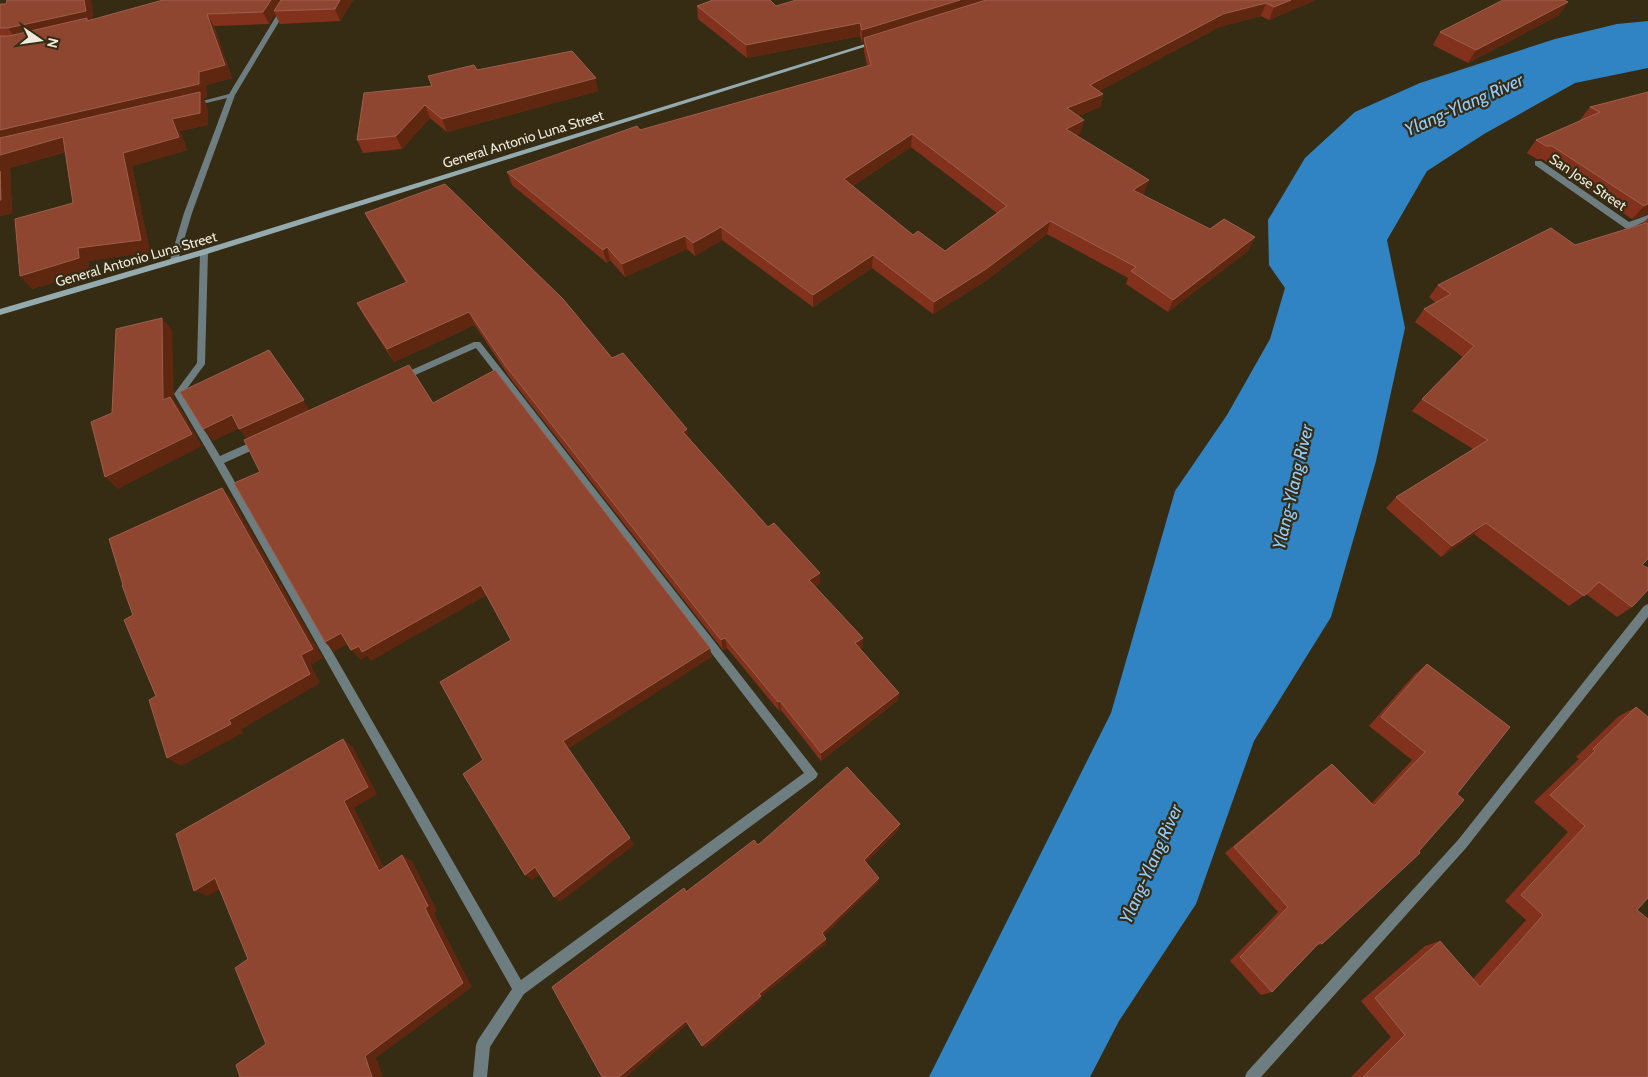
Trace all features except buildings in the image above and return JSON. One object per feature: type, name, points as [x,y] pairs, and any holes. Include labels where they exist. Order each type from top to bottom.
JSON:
[{"type":"main road","name":"General Antonio Luna Street","points":[[0,312],[204,252],[888,38]]},
{"type":"street","points":[[174,260],[188,213],[232,95],[289,0]]},
{"type":"street","points":[[183,106],[232,95]]},
{"type":"street","name":"San Jose Street","points":[[1538,164],[1648,239]]},
{"type":"street","points":[[1628,226],[1648,217]]},
{"type":"street","points":[[204,252],[201,364],[178,394],[519,989]]},
{"type":"street","points":[[388,384],[476,344],[812,774],[519,989],[483,1045],[480,1077]]},
{"type":"street","points":[[218,461],[272,437]]},
{"type":"street","points":[[1252,1077],[1462,844],[1648,609]]},
{"type":"water","name":"Ylang-Ylang River","points":[[1648,21],[1648,68],[1575,83],[1484,134],[1427,171],[1387,240],[1405,328],[1376,461],[1331,617],[1254,741],[1196,904],[1119,1021],[1090,1077],[929,1077],[1111,713],[1175,491],[1227,415],[1270,339],[1285,288],[1269,265],[1268,220],[1305,158],[1355,112],[1420,83],[1555,39],[1617,24]]}]
